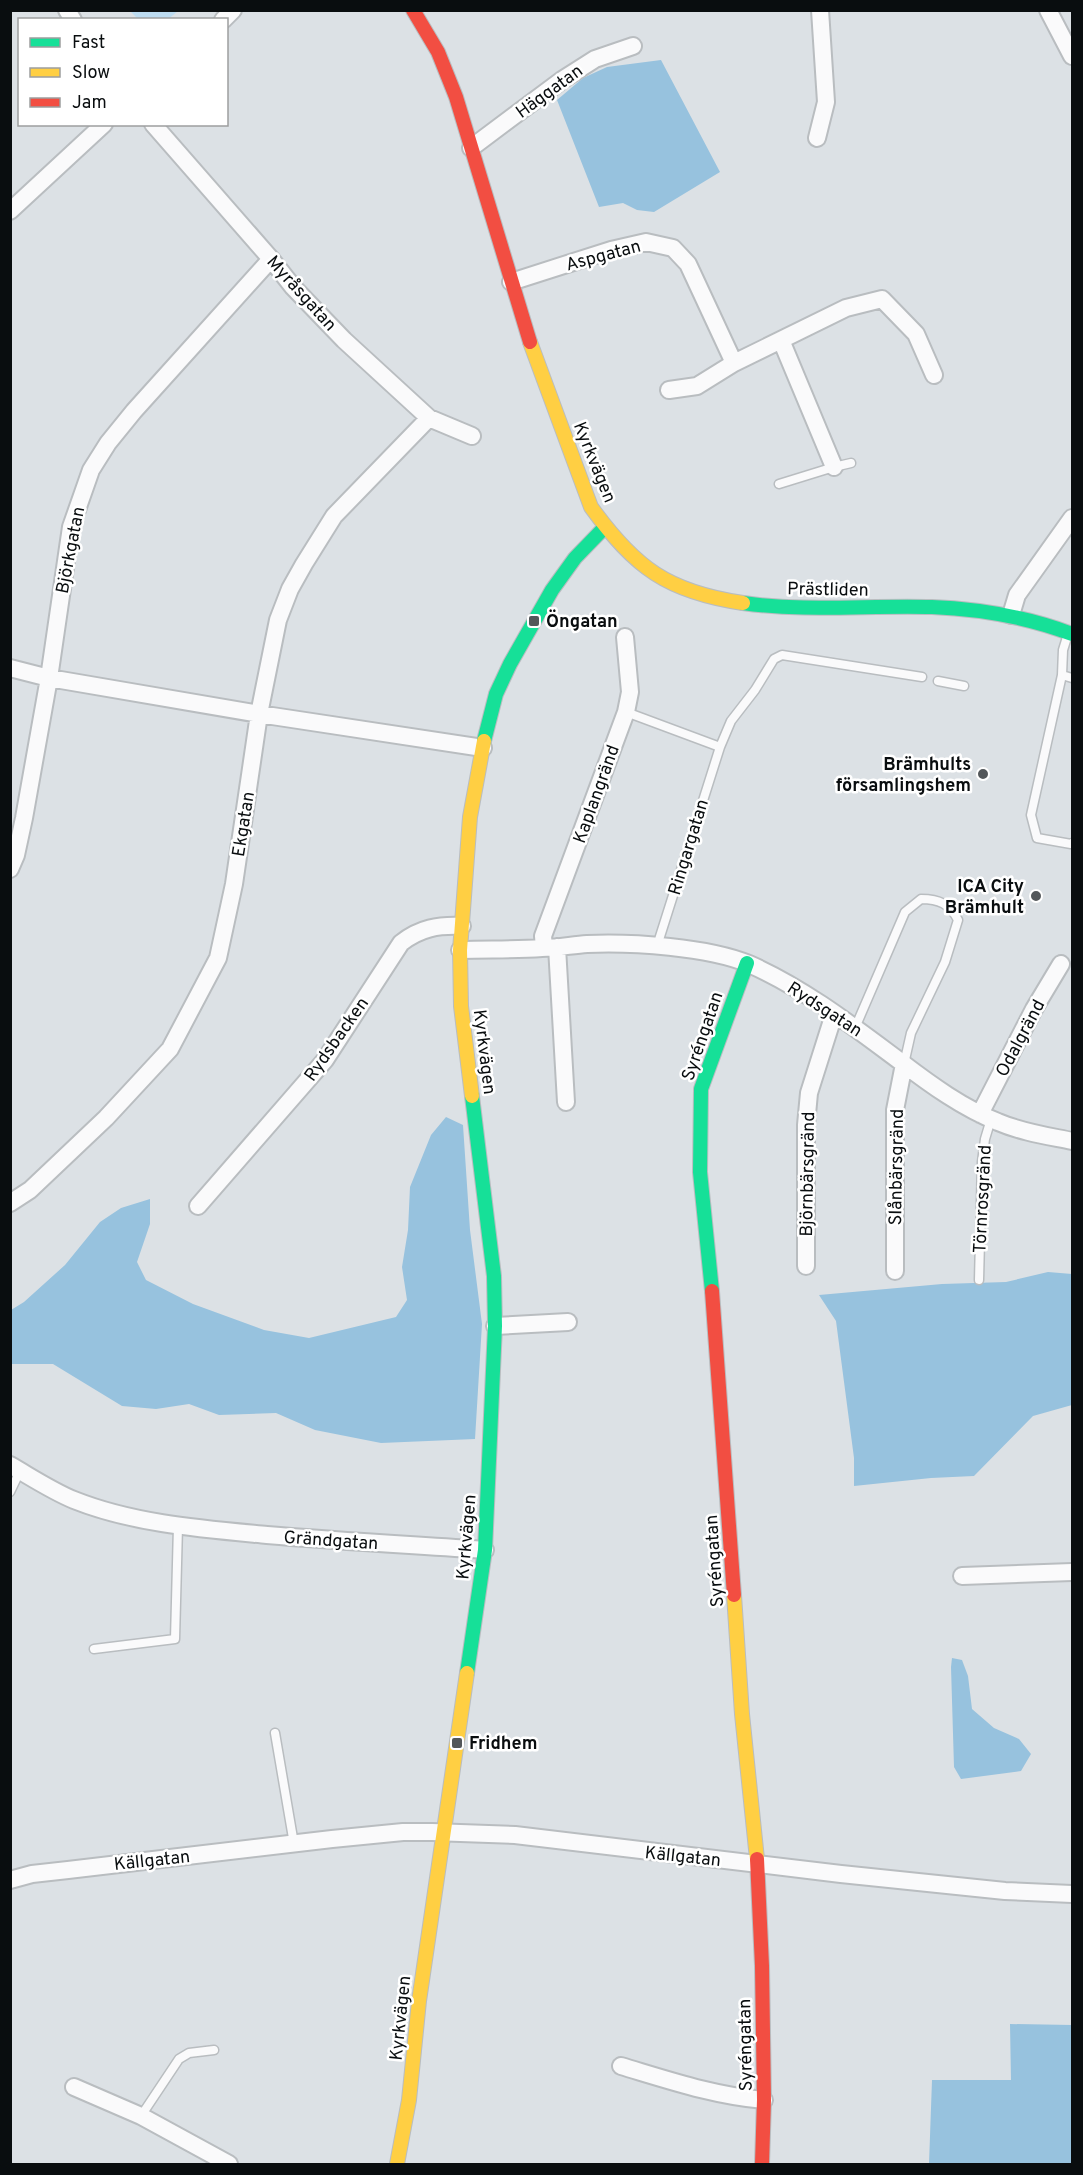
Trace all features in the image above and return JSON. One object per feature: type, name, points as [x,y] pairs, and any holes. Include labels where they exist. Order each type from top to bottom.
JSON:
[{"type":"street","name":"Kyrkvägen","points":[[397,2164],[409,2100],[419,2001],[442,1833],[485,1550],[495,1326],[494,1276],[461,1006],[460,950],[470,817],[496,694],[552,590],[575,558],[605,527],[591,507],[523,322],[456,97],[438,52],[413,10]]},
{"type":"street","points":[[817,138],[826,102],[820,10]]},
{"type":"street","points":[[1048,10],[1072,56]]},
{"type":"street","name":"Häggatan","points":[[471,148],[562,80],[595,59],[633,46]]},
{"type":"street","points":[[10,211],[102,126]]},
{"type":"street","name":"Myråsgatan","points":[[155,126],[293,287],[344,340],[429,418],[472,436]]},
{"type":"street","name":"Aspgatan","points":[[511,282],[611,250],[646,242],[674,248],[688,264],[734,363]]},
{"type":"street","name":"Björkgatan","points":[[10,869],[16,855],[24,818],[71,527],[91,470],[108,443],[134,411],[271,259]]},
{"type":"street","points":[[669,390],[697,387],[734,363],[846,308],[882,299],[916,333],[934,375]]},
{"type":"street","points":[[781,340],[842,465]]},
{"type":"street","name":"Ekgatan","points":[[10,1203],[30,1190],[106,1118],[170,1048],[218,958],[234,884],[259,714],[278,620],[290,589],[315,544],[334,516],[429,418]]},
{"type":"street","points":[[1011,615],[1017,595],[1072,518]]},
{"type":"street","name":"Prästliden","points":[[605,527],[632,557],[659,576],[668,582],[702,595],[786,607],[913,607],[980,610],[1011,615],[1071,633]]},
{"type":"street","name":"Kaplangränd","points":[[550,948],[543,936],[626,712],[630,692],[625,637]]},
{"type":"street","points":[[10,668],[48,678],[259,714],[483,748]]},
{"type":"street","name":"Rydsbacken","points":[[198,1206],[325,1060],[401,943],[412,934],[428,928],[462,926]]},
{"type":"street","name":"Rydsgatan","points":[[460,950],[550,948],[589,944],[657,946],[694,950],[747,963],[781,980],[834,1014],[925,1081],[986,1117],[1028,1132],[1072,1141]]},
{"type":"street","points":[[550,948],[566,1102]]},
{"type":"street","name":"Syréngatan","points":[[747,963],[701,1089],[700,1172],[712,1292],[742,1714],[757,1864],[762,1966],[764,2100],[762,2164]]},
{"type":"street","name":"Odalgränd","points":[[986,1117],[1034,1009],[1061,964]]},
{"type":"street","name":"Björnbärsgränd","points":[[806,1266],[806,1125],[809,1093],[834,1014]]},
{"type":"street","name":"Slånbärsgränd","points":[[895,1271],[895,1110],[904,1064]]},
{"type":"street","points":[[495,1326],[568,1322]]},
{"type":"street","name":"Grändgatan","points":[[15,1468],[75,1500],[116,1513],[178,1526],[357,1542],[485,1550]]},
{"type":"street","points":[[962,1576],[1072,1572]]},
{"type":"street","name":"Källgatan","points":[[10,1880],[50,1872],[403,1832],[515,1835],[1005,1891],[1072,1894]]},
{"type":"street","points":[[621,2066],[740,2098],[764,2100]]},
{"type":"street","points":[[74,2087],[141,2116],[229,2164]]},
{"type":"lane","points":[[779,484],[842,465]]},
{"type":"lane","points":[[1071,633],[1063,650],[1062,675],[1031,815],[1037,838],[1072,843]]},
{"type":"lane","name":"Ringargatan","points":[[657,946],[720,747],[731,721],[755,690],[774,659],[782,655],[922,677]]},
{"type":"lane","points":[[1062,675],[1072,678]]},
{"type":"lane","points":[[938,681],[964,686]]},
{"type":"lane","points":[[626,712],[720,747]]},
{"type":"lane","points":[[855,1028],[905,912],[921,899],[936,899],[952,908],[958,920],[945,962],[911,1033],[904,1064]]},
{"type":"lane","name":"Törnrosgränd","points":[[979,1280],[982,1162],[986,1117]]},
{"type":"lane","name":"Grändgatan","points":[[10,1492],[15,1468]]},
{"type":"lane","points":[[94,1649],[175,1639],[178,1526]]},
{"type":"lane","points":[[275,1733],[294,1844]]},
{"type":"lane","points":[[141,2116],[179,2059],[189,2053],[214,2050]]},
{"type":"shaded area","points":[[130,11],[178,11],[169,18],[137,18]]},
{"type":"shaded area","points":[[661,60],[720,172],[654,212],[637,210],[623,203],[599,207],[557,100],[583,78],[607,67]]},
{"type":"shaded area","points":[[446,1117],[463,1125],[470,1230],[482,1324],[475,1439],[381,1443],[315,1430],[276,1413],[219,1415],[189,1404],[156,1409],[122,1406],[53,1364],[11,1364],[11,1310],[24,1302],[65,1265],[100,1222],[121,1208],[150,1199],[150,1224],[137,1262],[146,1280],[193,1304],[264,1330],[309,1338],[396,1317],[407,1300],[402,1267],[408,1230],[410,1187],[431,1135]]},
{"type":"shaded area","points":[[1048,1272],[1072,1274],[1072,1405],[1033,1416],[974,1476],[854,1486],[854,1458],[836,1321],[819,1295],[942,1284],[1006,1282]]},
{"type":"shaded area","points":[[952,1658],[962,1660],[968,1676],[972,1709],[994,1728],[1019,1739],[1031,1754],[1021,1771],[961,1779],[954,1767]]},
{"type":"shaded area","points":[[1010,2024],[1072,2025],[1072,2164],[929,2164],[932,2080],[1011,2080]]},
{"type":"traffic: fast","points":[[484,741],[496,694],[510,664],[552,590],[575,558],[605,527]]},
{"type":"traffic: fast","points":[[743,603],[790,607],[932,607],[968,610],[1004,615],[1072,634]]},
{"type":"traffic: fast","points":[[712,1291],[700,1172],[701,1089],[747,963]]},
{"type":"traffic: fast","points":[[467,1673],[485,1550],[495,1326],[494,1276],[472,1096]]},
{"type":"traffic: slow","points":[[530,342],[591,507],[607,528],[623,546],[655,574],[694,592],[743,603]]},
{"type":"traffic: slow","points":[[472,1096],[461,1006],[460,950],[470,817],[484,741]]},
{"type":"traffic: slow","points":[[734,1595],[742,1714],[757,1859]]},
{"type":"traffic: slow","points":[[397,2164],[409,2100],[419,2001],[467,1673]]},
{"type":"traffic: jam","points":[[413,10],[438,52],[456,97],[530,342]]},
{"type":"traffic: jam","points":[[712,1291],[734,1595]]},
{"type":"traffic: jam","points":[[757,1859],[762,1966],[764,2100],[762,2164]]},
{"type":"place","name":"Öngatan","points":[[534,621]]},
{"type":"place","name":"Brämhults församlingshem","points":[[983,774]]},
{"type":"place","name":"ICA City Brämhult","points":[[1036,896]]},
{"type":"place","name":"Fridhem","points":[[457,1743]]}]
